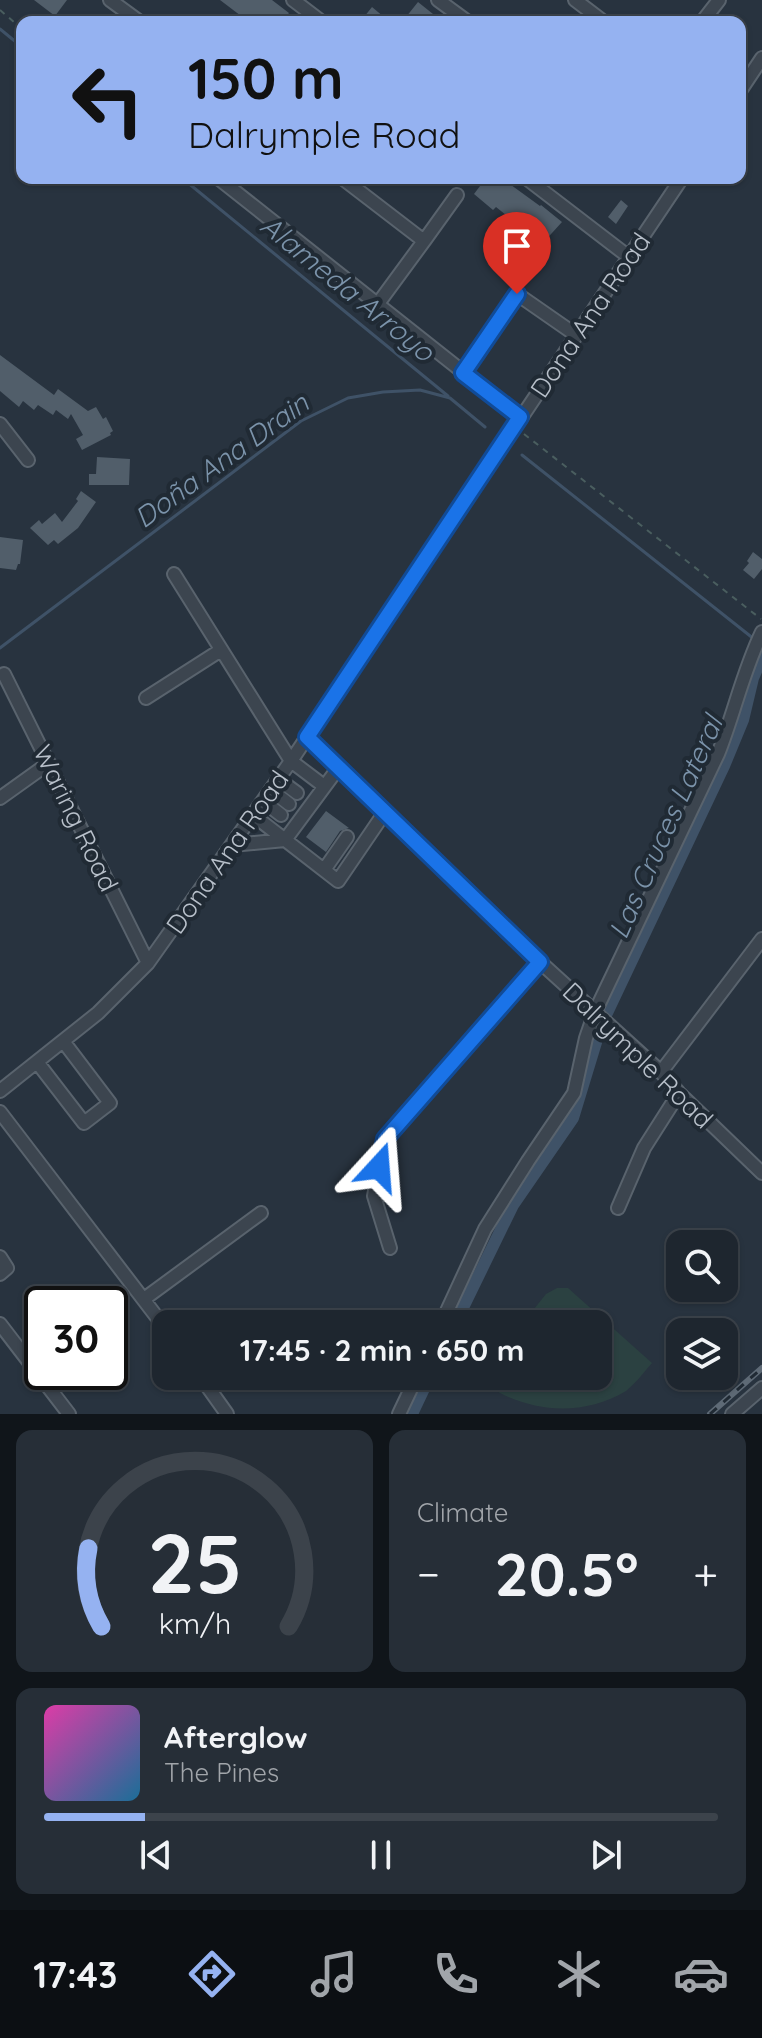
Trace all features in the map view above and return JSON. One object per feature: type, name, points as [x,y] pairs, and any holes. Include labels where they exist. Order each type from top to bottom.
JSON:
[{"type":"street","points":[[110,0],[132,16]]},
{"type":"street","points":[[438,0],[460,16]]},
{"type":"street","points":[[575,0],[596,16]]},
{"type":"street","points":[[707,16],[719,0]]},
{"type":"street","points":[[298,1],[315,16]]},
{"type":"street","points":[[746,82],[762,58]]},
{"type":"street","points":[[226,184],[463,373],[517,422]]},
{"type":"street","points":[[350,184],[424,241]]},
{"type":"street","points":[[534,184],[629,257]]},
{"type":"street","name":"Dona Ana Road","points":[[4,1088],[98,1013],[148,963],[291,761],[675,184]]},
{"type":"street","points":[[377,305],[457,195]]},
{"type":"street","points":[[463,373],[517,294],[576,335]]},
{"type":"street","points":[[0,424],[28,460]]},
{"type":"street","points":[[174,574],[291,761],[324,786]]},
{"type":"street","points":[[447,1310],[485,1229],[574,1093],[595,1012],[718,754],[750,657],[762,632]]},
{"type":"street","points":[[146,698],[221,650]]},
{"type":"street","name":"Waring Road","points":[[4,674],[148,963]]},
{"type":"street","name":"Dalrymple Road","points":[[307,737],[540,962],[760,1167]]},
{"type":"street","points":[[0,798],[49,763]]},
{"type":"street","points":[[285,840],[296,809],[324,786],[339,767]]},
{"type":"street","points":[[275,784],[296,809]]},
{"type":"street","points":[[263,801],[296,809]]},
{"type":"street","points":[[253,815],[338,881],[385,812]]},
{"type":"street","points":[[324,870],[347,837]]},
{"type":"street","points":[[232,845],[285,840]]},
{"type":"street","points":[[661,1072],[762,939]]},
{"type":"street","points":[[390,1248],[374,1196],[385,1139],[540,962]]},
{"type":"street","points":[[37,1062],[84,1123],[110,1103],[63,1041]]},
{"type":"street","points":[[0,1072],[4,1088]]},
{"type":"street","points":[[618,1208],[644,1148],[679,1093]]},
{"type":"street","points":[[0,1112],[152,1310]]},
{"type":"street","points":[[144,1299],[261,1213]]},
{"type":"street","points":[[0,1257],[7,1268],[0,1274]]},
{"type":"street","points":[[0,1324],[69,1414]]},
{"type":"street","points":[[732,1414],[762,1388]]},
{"type":"street","points":[[210,1390],[227,1414]]},
{"type":"street","points":[[399,1414],[410,1390]]},
{"type":"path","points":[[0,10],[16,24]]},
{"type":"path","points":[[517,422],[762,620]]},
{"type":"green space","points":[[557,1288],[568,1288],[593,1310],[533,1310],[546,1294]]},
{"type":"green space","points":[[612,1327],[652,1363],[626,1391],[596,1404],[548,1408],[496,1390],[612,1390]]},
{"type":"building","points":[[34,0],[67,0],[55,16]]},
{"type":"building","points":[[220,0],[272,0],[289,13],[287,16],[241,16]]},
{"type":"building","points":[[418,2],[436,16],[407,16]]},
{"type":"building","points":[[372,7],[383,16],[365,16]]},
{"type":"building","points":[[482,184],[510,184],[562,222],[542,244],[496,207],[493,210],[474,194]]},
{"type":"building","points":[[621,200],[628,206],[616,224],[608,217]]},
{"type":"building","points":[[0,355],[54,395],[58,389],[88,411],[96,407],[103,419],[106,417],[113,431],[111,435],[82,450],[76,439],[83,435],[71,414],[68,419],[56,410],[53,415],[38,405],[34,410],[23,401],[19,407],[0,391]]},
{"type":"building","points":[[97,457],[130,459],[129,485],[89,485],[89,474],[96,474]]},
{"type":"building","points":[[81,491],[96,502],[78,528],[58,544],[54,540],[48,545],[30,528],[39,520],[42,524],[55,513],[62,522],[78,501],[76,499]]},
{"type":"building","points":[[0,537],[23,540],[20,564],[16,570],[0,568]]},
{"type":"building","points":[[753,552],[762,559],[762,569],[754,579],[743,570]]},
{"type":"building","points":[[326,811],[349,828],[340,831],[326,852],[306,837]]},
{"type":"waterway","name":"Alameda Arroyo","points":[[0,29],[16,42]]},
{"type":"waterway","name":"Alameda Arroyo","points":[[189,184],[448,396]]},
{"type":"waterway","name":"Doña Ana Drain","points":[[0,648],[301,421],[348,398],[420,390],[450,398],[485,427]]},
{"type":"waterway","name":"Doña Ana Drain","points":[[522,455],[754,639]]},
{"type":"waterway","name":"Las Cruces Lateral","points":[[607,1013],[724,766],[743,720],[753,678],[762,658]]},
{"type":"waterway","name":"Las Cruces Lateral","points":[[462,1310],[513,1205],[573,1118],[601,1026]]},
{"type":"waterway","name":"Las Cruces Lateral","points":[[412,1414],[423,1390]]},
{"type":"railway","points":[[710,1414],[762,1368]]},
{"type":"route","points":[[379,1167],[385,1139],[540,962],[307,737],[520,417],[463,373],[517,294]]}]
